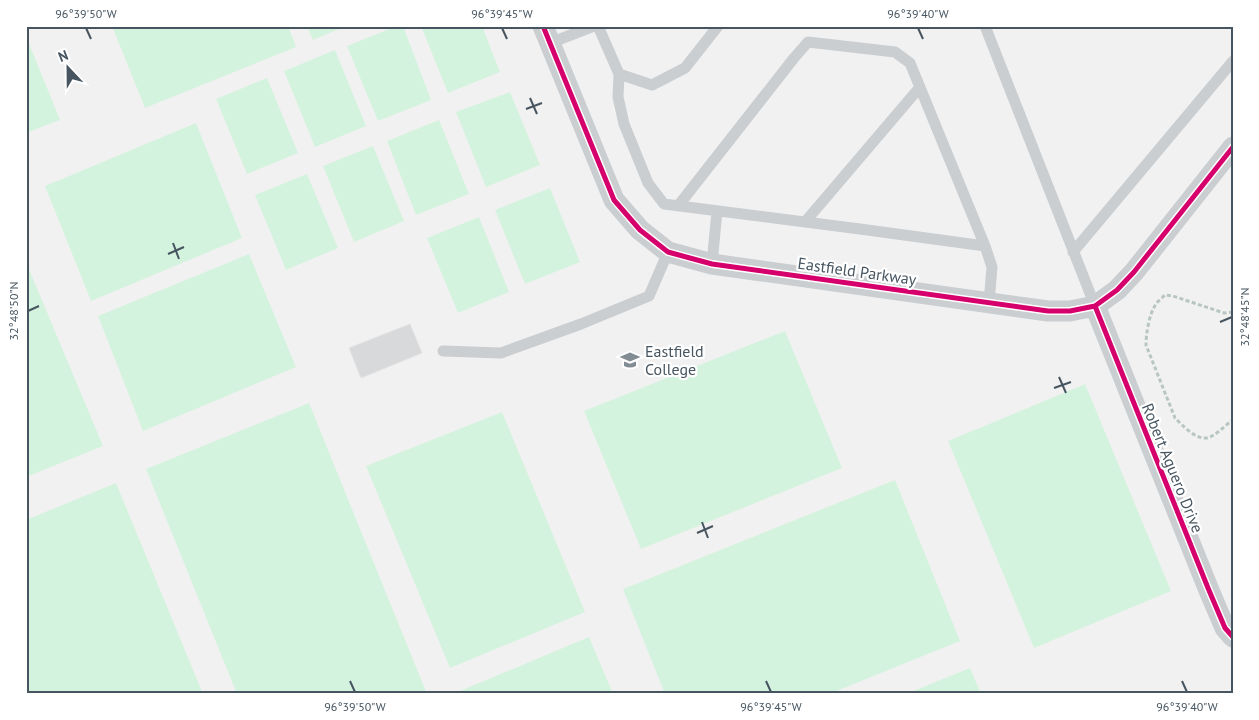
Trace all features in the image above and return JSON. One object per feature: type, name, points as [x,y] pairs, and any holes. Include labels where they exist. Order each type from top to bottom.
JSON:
[{"type":"street","name":"Eastfield Parkway","points":[[547,35],[614,200],[640,230],[668,252],[712,264],[1048,311],[1070,311],[1095,306],[1117,290],[1134,272],[1233,147]]},
{"type":"street","name":"Robert Aguero Drive","points":[[1095,306],[1208,588],[1225,628],[1233,637]]},
{"type":"lane","points":[[547,35],[596,26],[619,74],[618,97],[624,124],[648,183],[664,204],[985,246]]},
{"type":"lane","points":[[619,74],[652,85],[685,68],[718,26]]},
{"type":"lane","points":[[986,26],[1095,306]]},
{"type":"lane","points":[[678,206],[808,42],[894,52],[910,63],[985,246],[992,267],[989,302]]},
{"type":"lane","points":[[1073,252],[1233,61]]},
{"type":"lane","points":[[805,222],[920,87]]},
{"type":"lane","points":[[712,264],[718,211]]},
{"type":"lane","points":[[443,351],[501,353],[581,324],[649,296],[668,252]]},
{"type":"path","points":[[1233,312],[1224,313],[1165,295],[1156,303],[1146,336],[1146,345],[1175,418],[1184,427],[1197,436],[1205,438],[1214,434],[1233,420]]},
{"type":"green space","points":[[112,26],[288,26],[296,47],[145,108]]},
{"type":"green space","points":[[307,26],[346,26],[313,40]]},
{"type":"green space","points":[[397,26],[403,26],[431,100],[378,121],[347,46]]},
{"type":"green space","points":[[421,26],[482,26],[500,72],[448,93]]},
{"type":"green space","points":[[26,36],[60,120],[26,133]]},
{"type":"green space","points":[[335,50],[366,126],[315,147],[284,71]]},
{"type":"green space","points":[[267,78],[298,153],[247,174],[216,99]]},
{"type":"green space","points":[[510,92],[540,165],[486,187],[456,112]]},
{"type":"green space","points":[[439,120],[469,194],[416,215],[387,141]]},
{"type":"green space","points":[[196,123],[242,238],[91,301],[45,186]]},
{"type":"green space","points":[[373,146],[404,221],[354,242],[323,166]]},
{"type":"green space","points":[[307,174],[338,248],[286,270],[255,195]]},
{"type":"green space","points":[[550,188],[580,262],[525,284],[495,210]]},
{"type":"green space","points":[[479,217],[509,292],[458,313],[427,238]]},
{"type":"green space","points":[[249,254],[296,367],[143,431],[98,316]]},
{"type":"green space","points":[[26,262],[103,446],[26,477]]},
{"type":"green space","points":[[785,331],[842,468],[641,549],[584,411]]},
{"type":"green space","points":[[1085,384],[1171,591],[1034,648],[948,441]]},
{"type":"green space","points":[[309,403],[427,694],[237,694],[146,469]]},
{"type":"green space","points":[[502,412],[585,612],[450,668],[366,466]]},
{"type":"green space","points":[[895,480],[960,641],[829,694],[665,694],[623,589]]},
{"type":"green space","points":[[116,483],[203,694],[26,694],[26,520]]},
{"type":"green space","points":[[589,637],[613,694],[461,694],[460,691]]},
{"type":"green space","points":[[970,668],[981,694],[906,694]]},
{"type":"building","points":[[410,324],[422,353],[361,378],[349,348]]},
{"type":"cycle path","points":[[543,26],[614,200],[640,230],[668,252],[712,264],[1048,311],[1070,311],[1095,306],[1117,290],[1134,272],[1233,147]]},
{"type":"cycle path","points":[[1095,306],[1208,588],[1225,628],[1233,637]]},
{"type":"place","name":"Eastfield College","points":[[630,360]]}]
